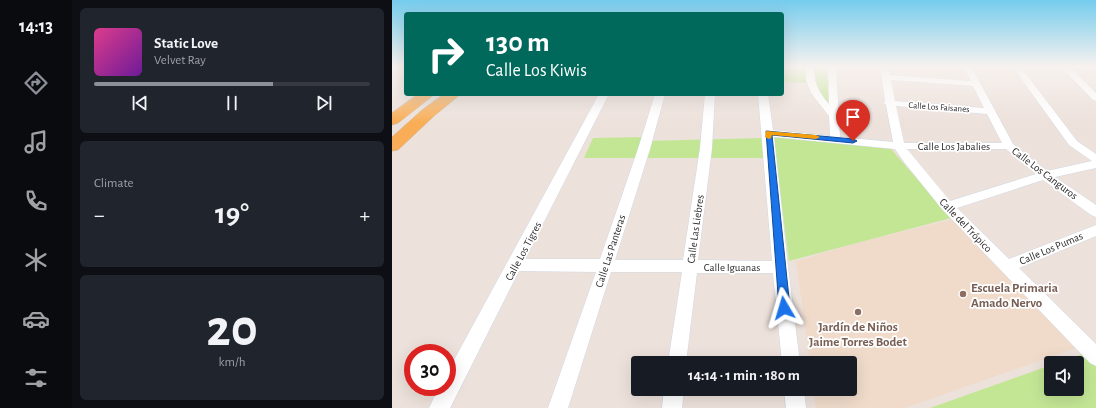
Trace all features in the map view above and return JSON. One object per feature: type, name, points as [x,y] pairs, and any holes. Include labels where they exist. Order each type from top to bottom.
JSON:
[{"type":"main road","points":[[392,120],[425,96]]},
{"type":"main road","points":[[392,146],[428,113],[451,96]]},
{"type":"street","points":[[813,85],[821,103],[833,114]]},
{"type":"street","points":[[832,85],[835,139]]},
{"type":"street","name":"Calle del Trópico","points":[[886,85],[899,146],[908,160],[947,206],[1006,267],[1093,350]]},
{"type":"street","name":"Calle Los Canguros","points":[[977,85],[1009,146],[1045,175],[1096,212]]},
{"type":"street","points":[[1030,85],[1073,143],[1096,159]]},
{"type":"street","points":[[1083,85],[1096,98]]},
{"type":"street","name":"Calle Los Tigres","points":[[439,408],[516,265],[603,96]]},
{"type":"street","name":"Calle Las Panteras","points":[[558,408],[644,149],[659,96]]},
{"type":"street","name":"Calle Las Liebres","points":[[678,356],[706,148],[710,96]]},
{"type":"street","points":[[763,96],[790,356]]},
{"type":"street","name":"Calle Los Faisanes","points":[[889,103],[989,111]]},
{"type":"street","name":"Calle Los Jabalies","points":[[768,133],[899,146],[1009,146]]},
{"type":"street","points":[[947,206],[1045,175],[1096,164]]},
{"type":"street","name":"Calle Los Pumas","points":[[1006,267],[1096,230]]},
{"type":"street","name":"Calle Iguanas","points":[[516,265],[605,267],[780,267]]},
{"type":"street","points":[[672,408],[673,396]]},
{"type":"street","points":[[795,396],[796,408]]},
{"type":"shaded area","points":[[954,219],[1076,348],[1053,356],[1044,356],[1044,359],[905,408],[816,408],[814,396],[857,396],[857,356],[809,356],[796,261],[864,241]]},
{"type":"green space","points":[[814,85],[830,85],[830,108]]},
{"type":"green space","points":[[647,137],[646,141],[762,138],[764,158],[584,158],[593,138]]},
{"type":"green space","points":[[773,137],[891,149],[951,218],[789,261]]},
{"type":"green space","points":[[1085,353],[1096,365],[1096,408],[930,408],[1044,367],[1044,396],[1084,396],[1084,356],[1077,356]]},
{"type":"slow traffic","points":[[769,137],[768,133],[816,137]]},
{"type":"place","name":"Escuela Primaria Amado Nervo","points":[[963,294]]},
{"type":"place","name":"Jardín de Niños Jaime Torres Bodet","points":[[858,312]]},
{"type":"route","points":[[784,308],[768,133],[853,141]]}]
